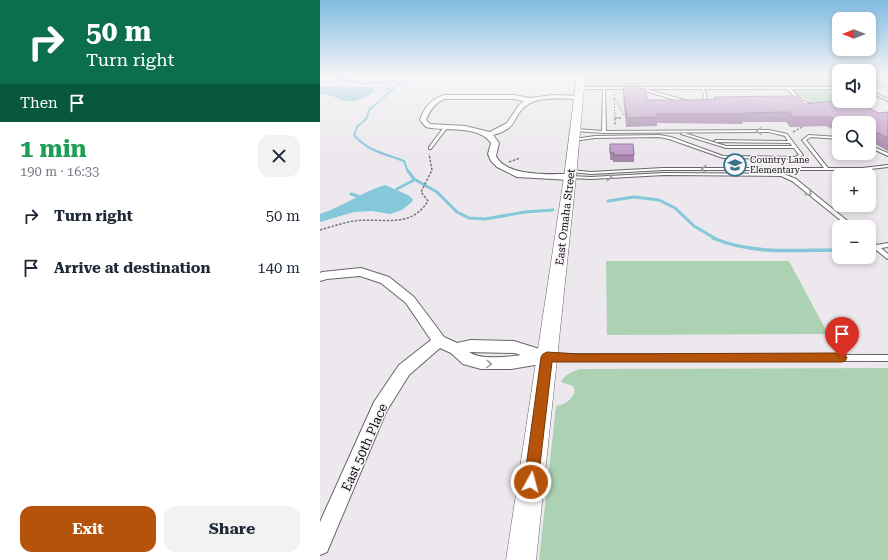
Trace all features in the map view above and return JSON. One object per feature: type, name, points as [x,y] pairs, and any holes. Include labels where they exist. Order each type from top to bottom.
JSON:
[{"type":"main road","name":"East Omaha Street","points":[[521,560],[578,102]]},
{"type":"street","points":[[434,102],[426,111],[423,120],[428,126],[478,130],[489,134],[495,143],[492,154],[494,159],[505,168],[520,174],[534,172],[570,174]]},
{"type":"street","points":[[489,134],[505,128],[510,123],[517,109],[525,102]]},
{"type":"street","points":[[320,277],[326,275],[361,272],[385,280],[410,300],[439,341],[456,348],[468,360],[481,363],[511,363],[547,357]]},
{"type":"street","name":"East 50th Place","points":[[320,545],[380,407],[404,370],[439,341]]},
{"type":"lane","points":[[604,102],[604,132]]},
{"type":"lane","points":[[686,102],[692,104]]},
{"type":"lane","points":[[696,104],[703,102]]},
{"type":"lane","points":[[803,102],[822,106]]},
{"type":"lane","points":[[430,148],[445,128]]},
{"type":"lane","points":[[575,135],[594,137],[659,134],[685,133],[769,131],[786,135],[801,155],[799,157],[723,157],[659,134],[604,132],[575,135]]},
{"type":"lane","points":[[673,139],[685,133],[726,147],[795,147]]},
{"type":"lane","points":[[827,169],[804,140],[810,136],[832,138]]},
{"type":"lane","points":[[708,141],[791,142]]},
{"type":"lane","points":[[876,149],[888,155]]},
{"type":"lane","points":[[723,157],[728,169]]},
{"type":"lane","points":[[570,174],[663,169],[862,169],[888,166]]},
{"type":"lane","points":[[570,174],[591,178],[664,174],[782,175],[794,180],[843,220]]},
{"type":"lane","points":[[876,247],[888,245]]},
{"type":"lane","points":[[876,247],[888,257]]},
{"type":"lane","points":[[547,357],[888,358]]},
{"type":"path","points":[[618,102],[624,116]]},
{"type":"path","points":[[614,118],[621,118]]},
{"type":"path","points":[[793,134],[793,131],[802,127]]},
{"type":"path","points":[[320,230],[354,221],[407,219],[418,214],[428,201],[421,192],[430,178],[432,166],[428,153],[430,148]]},
{"type":"green space","points":[[814,102],[832,102],[818,103]]},
{"type":"green space","points":[[606,261],[789,261],[828,334],[607,335]]},
{"type":"green space","points":[[888,368],[888,560],[539,560],[556,406],[567,402],[575,392],[573,386],[561,382],[569,374],[580,369]]},
{"type":"water","points":[[385,185],[408,195],[413,199],[412,202],[402,210],[390,214],[372,211],[354,212],[320,222],[320,214]]},
{"type":"building","points":[[625,102],[802,102],[804,104],[832,102],[832,108],[868,108],[879,113],[888,112],[888,138],[876,133],[876,116],[832,116],[832,118],[793,117],[789,112],[743,113],[745,114],[657,114],[658,117],[627,118]]},
{"type":"building","points":[[610,144],[633,144],[634,155],[613,155],[614,153],[610,153]]},
{"type":"waterway","points":[[378,102],[369,110],[367,118],[357,127],[354,135],[365,145],[404,161],[408,172]]},
{"type":"waterway","points":[[408,171],[414,179],[437,192],[457,212],[469,218],[485,219],[525,212],[553,210]]},
{"type":"waterway","points":[[397,189],[414,180]]},
{"type":"waterway","points":[[351,194],[358,196]]},
{"type":"waterway","points":[[608,201],[634,197],[659,200],[675,208],[694,226],[716,239]]},
{"type":"waterway","points":[[716,239],[744,247],[759,249],[791,251],[832,250]]},
{"type":"place","name":"Country Lane Elementary","points":[[735,165]]},
{"type":"route","points":[[531,482],[547,357],[842,358]]}]
